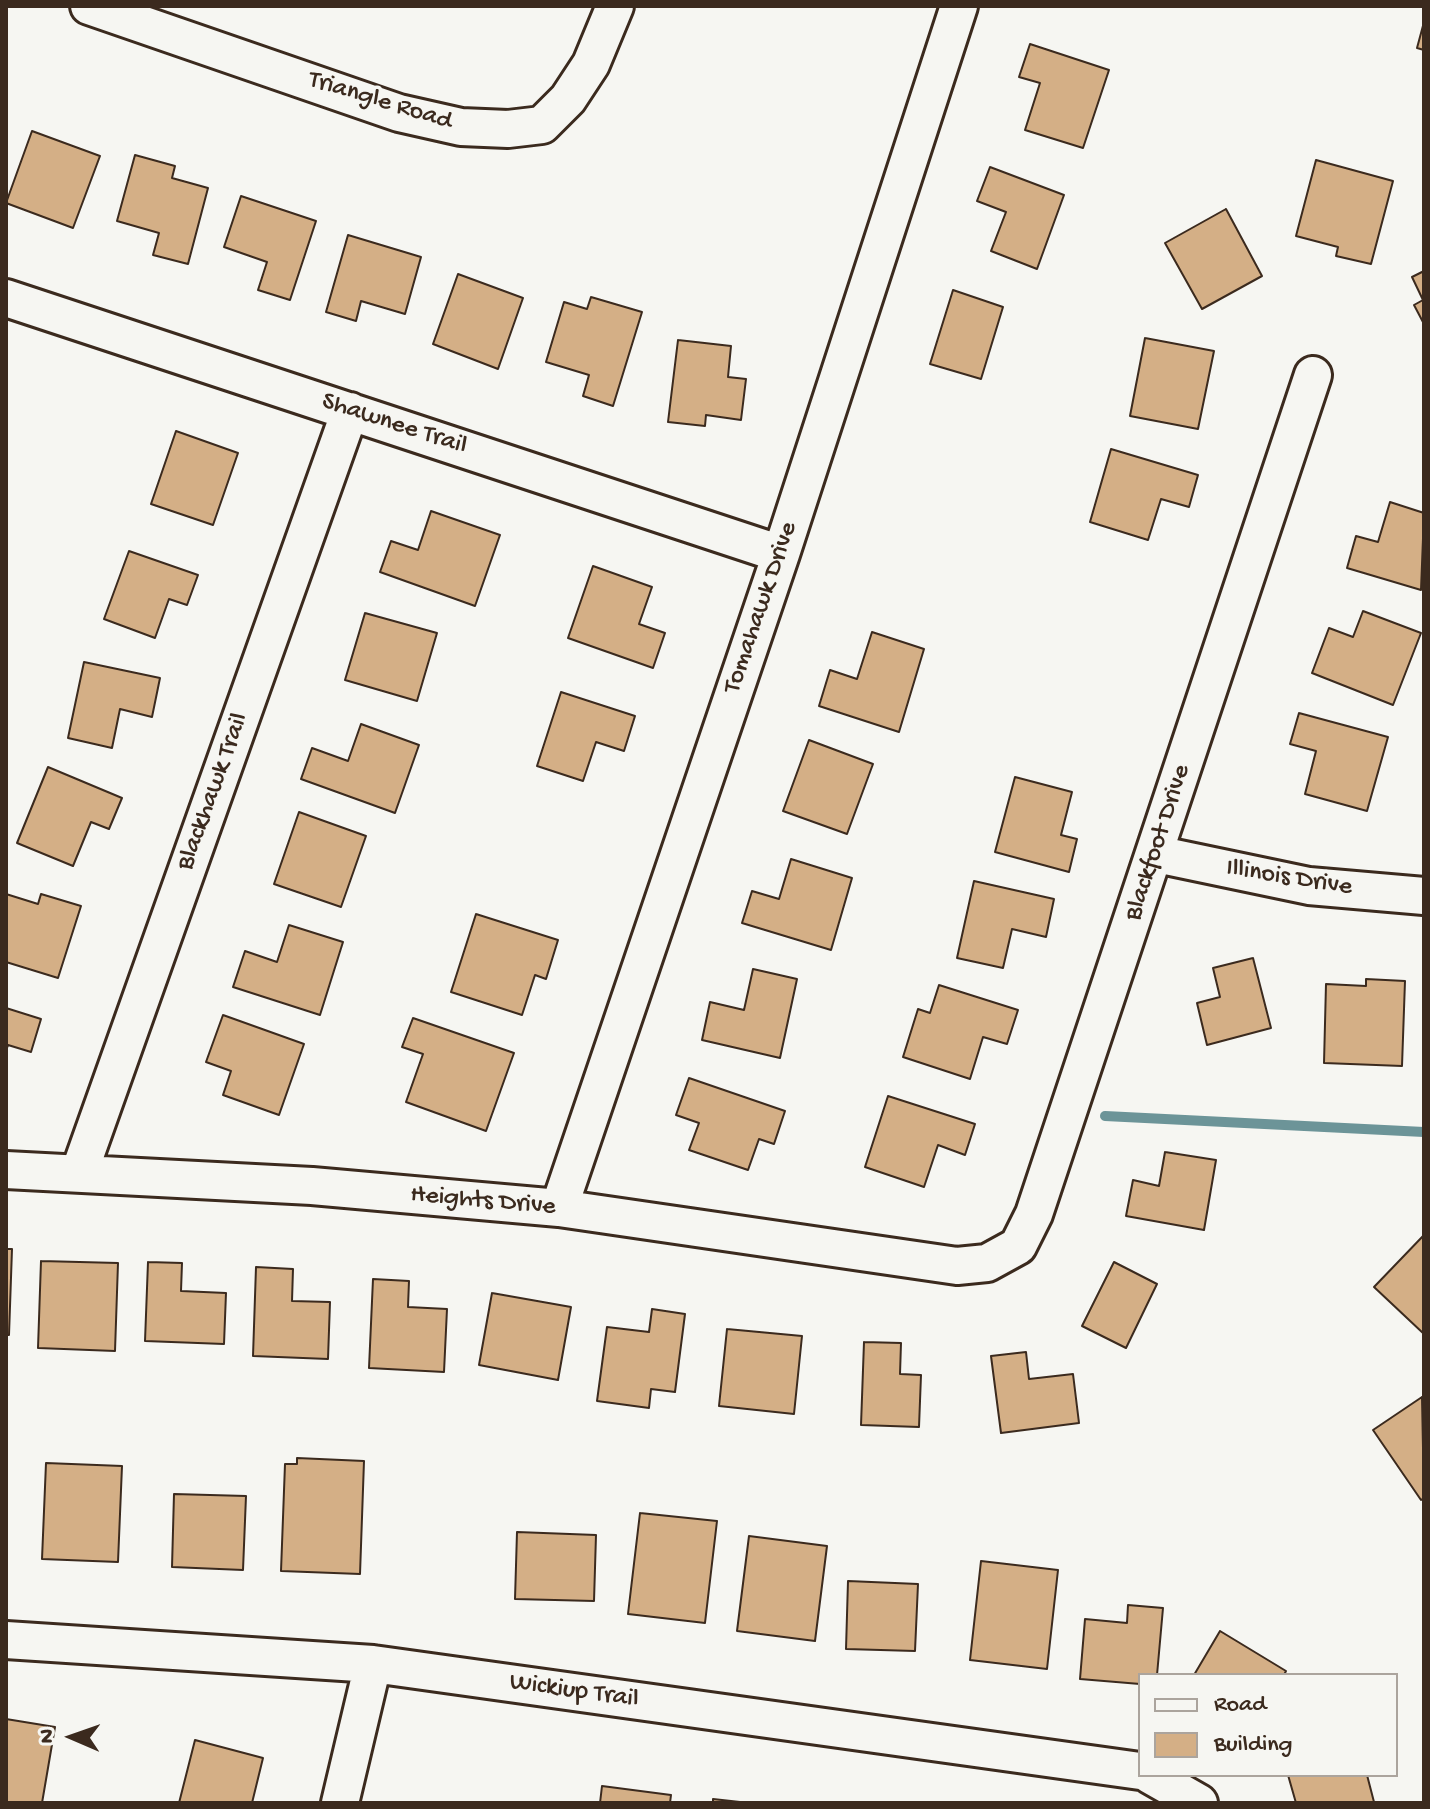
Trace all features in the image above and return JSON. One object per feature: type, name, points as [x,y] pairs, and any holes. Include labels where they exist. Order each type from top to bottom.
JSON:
[{"type":"street","name":"Triangle Road","points":[[89,6],[399,113],[461,127],[508,129],[542,125],[568,99],[591,64],[615,6]]},
{"type":"street","name":"Tomahawk Drive","points":[[559,1208],[781,554],[959,6]]},
{"type":"street","name":"Shawnee Trail","points":[[6,298],[781,554]]},
{"type":"street","name":"Blackfoot Drive","points":[[957,1266],[987,1263],[1018,1246],[1034,1214],[1313,375]]},
{"type":"street","name":"Blackhawk Trail","points":[[79,1173],[350,411]]},
{"type":"street","name":"Illinois Drive","points":[[1156,854],[1309,886],[1424,896]]},
{"type":"street","name":"Heights Drive","points":[[6,1170],[312,1186],[559,1208],[957,1266]]},
{"type":"street","name":"Wickiup Trail","points":[[6,1640],[373,1664],[1138,1771]]},
{"type":"street","points":[[340,1803],[373,1664]]},
{"type":"street","points":[[1154,1777],[1199,1803]]},
{"type":"building","points":[[1424,22],[1424,50],[1417,48]]},
{"type":"building","points":[[1030,44],[1109,70],[1083,148],[1025,130],[1040,83],[1019,77]]},
{"type":"building","points":[[32,131],[100,156],[73,228],[6,203]]},
{"type":"building","points":[[135,155],[175,166],[172,178],[208,188],[188,264],[153,255],[159,233],[117,221]]},
{"type":"building","points":[[1316,160],[1393,181],[1371,264],[1336,256],[1338,247],[1296,236]]},
{"type":"building","points":[[990,167],[1064,195],[1037,269],[991,251],[1006,212],[977,201]]},
{"type":"building","points":[[241,196],[316,221],[290,300],[258,290],[267,262],[224,247]]},
{"type":"building","points":[[1226,209],[1262,276],[1202,309],[1165,243]]},
{"type":"building","points":[[348,235],[421,257],[405,314],[361,301],[356,321],[326,312]]},
{"type":"building","points":[[1424,271],[1424,324],[1414,305],[1423,300],[1412,277]]},
{"type":"building","points":[[458,274],[523,298],[498,369],[433,344]]},
{"type":"building","points":[[953,290],[1003,307],[981,379],[930,364]]},
{"type":"building","points":[[591,297],[642,312],[613,406],[583,396],[589,375],[546,362],[564,302],[587,309]]},
{"type":"building","points":[[1145,338],[1214,351],[1198,429],[1130,416]]},
{"type":"building","points":[[678,340],[731,346],[728,377],[746,379],[741,420],[706,415],[705,426],[668,422]]},
{"type":"building","points":[[176,431],[238,453],[213,525],[151,504]]},
{"type":"building","points":[[1111,449],[1198,475],[1189,507],[1161,499],[1148,540],[1090,522]]},
{"type":"building","points":[[1390,502],[1424,513],[1421,590],[1347,568],[1356,536],[1378,542]]},
{"type":"building","points":[[431,511],[500,535],[475,606],[380,572],[391,541],[418,550]]},
{"type":"building","points":[[129,551],[198,575],[187,605],[169,599],[155,638],[104,619]]},
{"type":"building","points":[[593,566],[652,587],[639,624],[665,633],[653,668],[568,638]]},
{"type":"building","points":[[1363,611],[1421,633],[1393,705],[1312,673],[1329,628],[1353,637]]},
{"type":"building","points":[[365,613],[437,633],[417,701],[345,680]]},
{"type":"building","points":[[872,632],[924,649],[899,732],[819,706],[830,670],[857,679]]},
{"type":"building","points":[[84,662],[160,678],[152,717],[120,709],[112,748],[68,738]]},
{"type":"building","points":[[561,692],[635,716],[624,751],[596,742],[583,781],[537,766]]},
{"type":"building","points":[[1299,713],[1388,737],[1367,811],[1305,794],[1316,751],[1290,744]]},
{"type":"building","points":[[361,724],[419,745],[395,813],[301,779],[312,748],[348,761]]},
{"type":"building","points":[[809,740],[873,764],[847,834],[783,811]]},
{"type":"building","points":[[48,767],[122,798],[109,829],[91,822],[73,866],[17,843]]},
{"type":"building","points":[[1015,777],[1072,792],[1061,835],[1077,839],[1069,872],[995,852]]},
{"type":"building","points":[[299,812],[366,836],[341,907],[274,884]]},
{"type":"building","points":[[791,859],[852,878],[831,950],[742,923],[752,891],[779,899]]},
{"type":"building","points":[[974,881],[1054,899],[1046,937],[1012,929],[1003,968],[957,958]]},
{"type":"building","points":[[6,894],[38,904],[41,894],[81,906],[58,978],[6,962]]},
{"type":"building","points":[[476,914],[558,940],[546,979],[535,975],[522,1015],[451,992]]},
{"type":"building","points":[[289,925],[343,942],[320,1015],[233,987],[245,951],[277,962]]},
{"type":"building","points":[[1253,958],[1271,1028],[1207,1045],[1197,1003],[1220,997],[1213,968]]},
{"type":"building","points":[[753,969],[797,979],[780,1058],[702,1040],[710,1002],[744,1010]]},
{"type":"building","points":[[1366,979],[1405,981],[1402,1066],[1324,1063],[1326,984],[1366,986]]},
{"type":"building","points":[[939,985],[1018,1010],[1007,1044],[983,1037],[970,1079],[903,1057],[918,1009],[930,1013]]},
{"type":"building","points":[[6,1008],[41,1019],[31,1052],[8,1045],[6,1051]]},
{"type":"building","points":[[223,1015],[304,1044],[279,1115],[223,1095],[231,1071],[206,1062]]},
{"type":"building","points":[[413,1018],[514,1053],[486,1131],[406,1102],[423,1054],[402,1047]]},
{"type":"building","points":[[689,1078],[785,1111],[774,1144],[759,1139],[748,1170],[689,1150],[699,1123],[676,1115]]},
{"type":"building","points":[[888,1096],[975,1124],[965,1155],[938,1145],[924,1187],[865,1167]]},
{"type":"building","points":[[1165,1152],[1216,1160],[1204,1230],[1126,1216],[1133,1180],[1159,1186]]},
{"type":"building","points":[[1424,1235],[1424,1334],[1374,1287]]},
{"type":"building","points":[[6,1249],[12,1249],[9,1335],[6,1335]]},
{"type":"building","points":[[41,1261],[118,1263],[115,1351],[38,1348]]},
{"type":"building","points":[[148,1262],[182,1263],[181,1291],[226,1293],[224,1344],[145,1341]]},
{"type":"building","points":[[1114,1262],[1157,1284],[1126,1348],[1082,1326]]},
{"type":"building","points":[[256,1267],[293,1269],[292,1301],[330,1302],[328,1359],[253,1356]]},
{"type":"building","points":[[373,1279],[409,1281],[408,1307],[447,1309],[444,1372],[369,1368]]},
{"type":"building","points":[[492,1293],[571,1307],[558,1380],[479,1365]]},
{"type":"building","points":[[652,1309],[685,1314],[675,1392],[651,1389],[649,1408],[597,1401],[607,1327],[649,1332]]},
{"type":"building","points":[[727,1329],[802,1336],[794,1414],[719,1406]]},
{"type":"building","points":[[864,1342],[901,1343],[900,1374],[921,1375],[919,1427],[861,1425]]},
{"type":"building","points":[[1026,1352],[1029,1379],[1073,1374],[1079,1423],[1001,1433],[991,1356]]},
{"type":"building","points":[[1422,1397],[1424,1498],[1421,1500],[1373,1430]]},
{"type":"building","points":[[297,1458],[364,1461],[360,1574],[281,1571],[285,1464],[297,1464]]},
{"type":"building","points":[[46,1463],[122,1466],[118,1562],[42,1559]]},
{"type":"building","points":[[174,1494],[246,1496],[243,1570],[172,1567]]},
{"type":"building","points":[[640,1513],[717,1521],[705,1623],[628,1614]]},
{"type":"building","points":[[517,1532],[596,1535],[594,1601],[515,1599]]},
{"type":"building","points":[[749,1536],[827,1546],[815,1641],[737,1631]]},
{"type":"building","points":[[981,1561],[1058,1570],[1047,1669],[970,1660]]},
{"type":"building","points":[[848,1581],[918,1584],[915,1651],[846,1649]]},
{"type":"building","points":[[1128,1605],[1163,1608],[1157,1673],[1138,1673],[1138,1684],[1080,1679],[1085,1619],[1127,1623]]},
{"type":"building","points":[[1220,1631],[1286,1671],[1285,1673],[1195,1673]]},
{"type":"building","points":[[6,1719],[55,1727],[42,1803],[6,1803]]},
{"type":"building","points":[[195,1740],[263,1758],[252,1803],[179,1803]]},
{"type":"building","points":[[1289,1777],[1368,1777],[1374,1802],[1296,1803]]},
{"type":"building","points":[[602,1786],[671,1795],[670,1803],[600,1803]]},
{"type":"building","points":[[713,1799],[749,1803],[713,1803]]},
{"type":"waterway","points":[[1105,1116],[1424,1132]]}]
